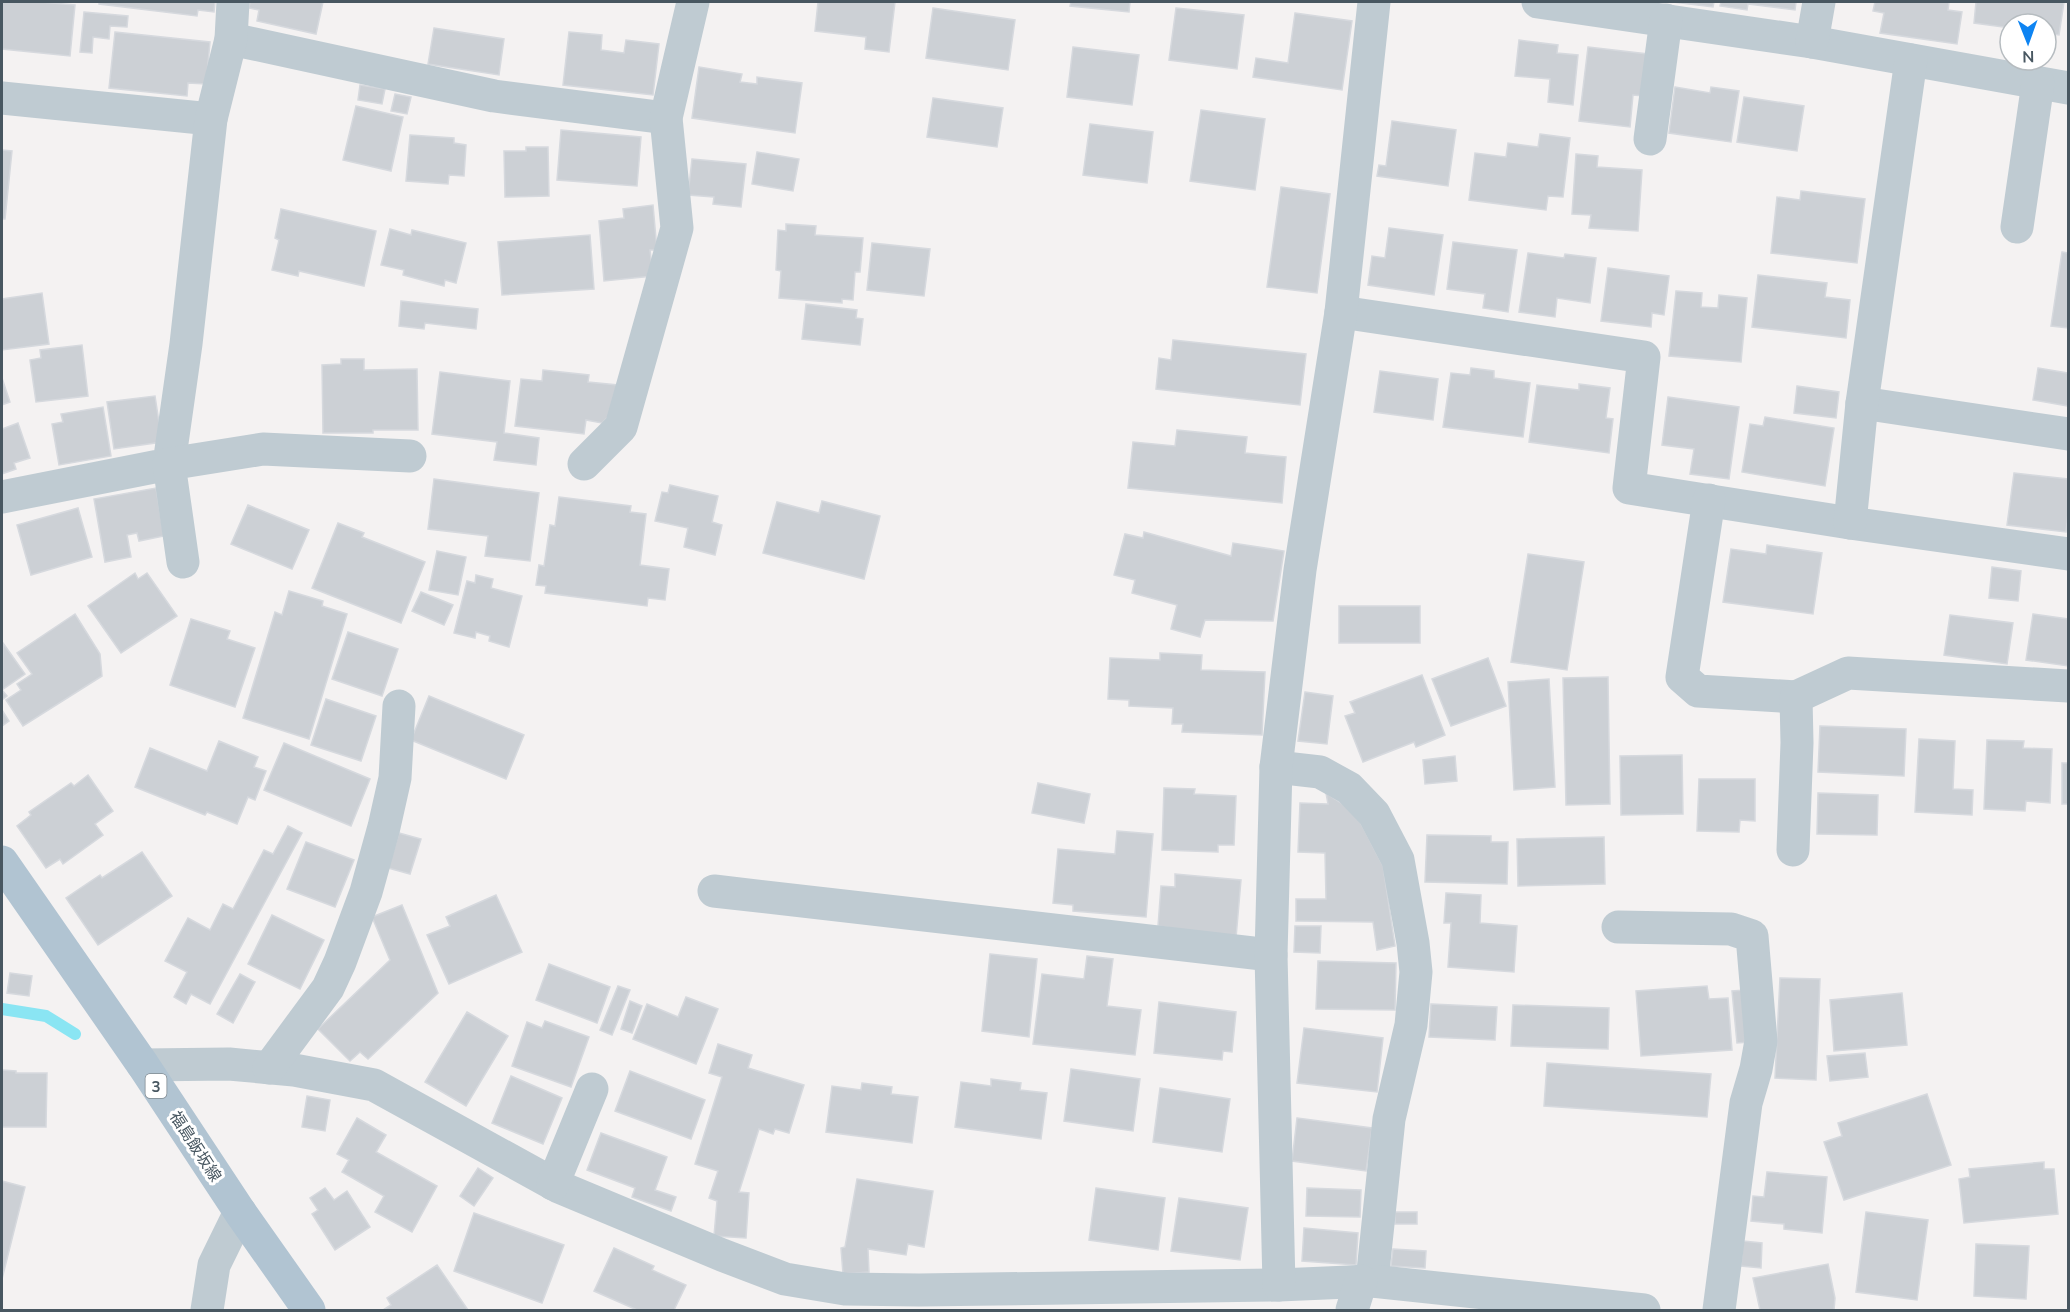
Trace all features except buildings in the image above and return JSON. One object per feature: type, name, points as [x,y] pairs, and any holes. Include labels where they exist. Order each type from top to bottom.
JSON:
[{"type":"main road","name":"福島飯坂線","points":[[2,862],[143,1065],[240,1212],[309,1311]]},
{"type":"street","points":[[183,562],[169,464],[186,344],[211,119],[231,39],[233,2]]},
{"type":"street","points":[[584,464],[621,427],[677,228],[666,118],[693,2]]},
{"type":"street","points":[[1280,1285],[1271,955],[1276,767],[1300,570],[1341,312],[1374,2]]},
{"type":"street","points":[[1538,2],[1812,42],[2053,85],[2017,227]]},
{"type":"street","points":[[1812,42],[1819,2]]},
{"type":"street","points":[[1650,139],[1666,20]]},
{"type":"street","points":[[231,39],[494,96],[666,118]]},
{"type":"street","points":[[1850,523],[1862,403],[1911,60]]},
{"type":"street","points":[[2,98],[211,119]]},
{"type":"street","points":[[1341,312],[1644,357],[1629,488],[2068,554]]},
{"type":"street","points":[[1862,403],[2068,434]]},
{"type":"street","points":[[2,497],[106,475],[263,449],[410,456]]},
{"type":"street","points":[[1709,500],[1682,677],[1698,691],[1796,697],[1848,673],[2068,686]]},
{"type":"street","points":[[1793,850],[1797,743],[1796,697]]},
{"type":"street","points":[[269,1068],[328,988],[366,892],[384,827],[394,778],[399,706]]},
{"type":"street","points":[[1276,767],[1320,772],[1349,788],[1374,814],[1398,860],[1413,943],[1416,972],[1410,1025],[1389,1119],[1362,1291]]},
{"type":"street","points":[[714,891],[1271,955]]},
{"type":"street","points":[[1618,927],[1731,929],[1752,936],[1761,1041],[1746,1103],[1719,1311]]},
{"type":"street","points":[[143,1065],[229,1064],[294,1070],[374,1085],[553,1184],[785,1279],[845,1289],[1280,1285],[1644,1311]]},
{"type":"street","points":[[553,1184],[592,1089]]},
{"type":"street","points":[[207,1311],[214,1265],[240,1212]]},
{"type":"waterway","points":[[2,1009],[46,1016],[75,1034]]}]
